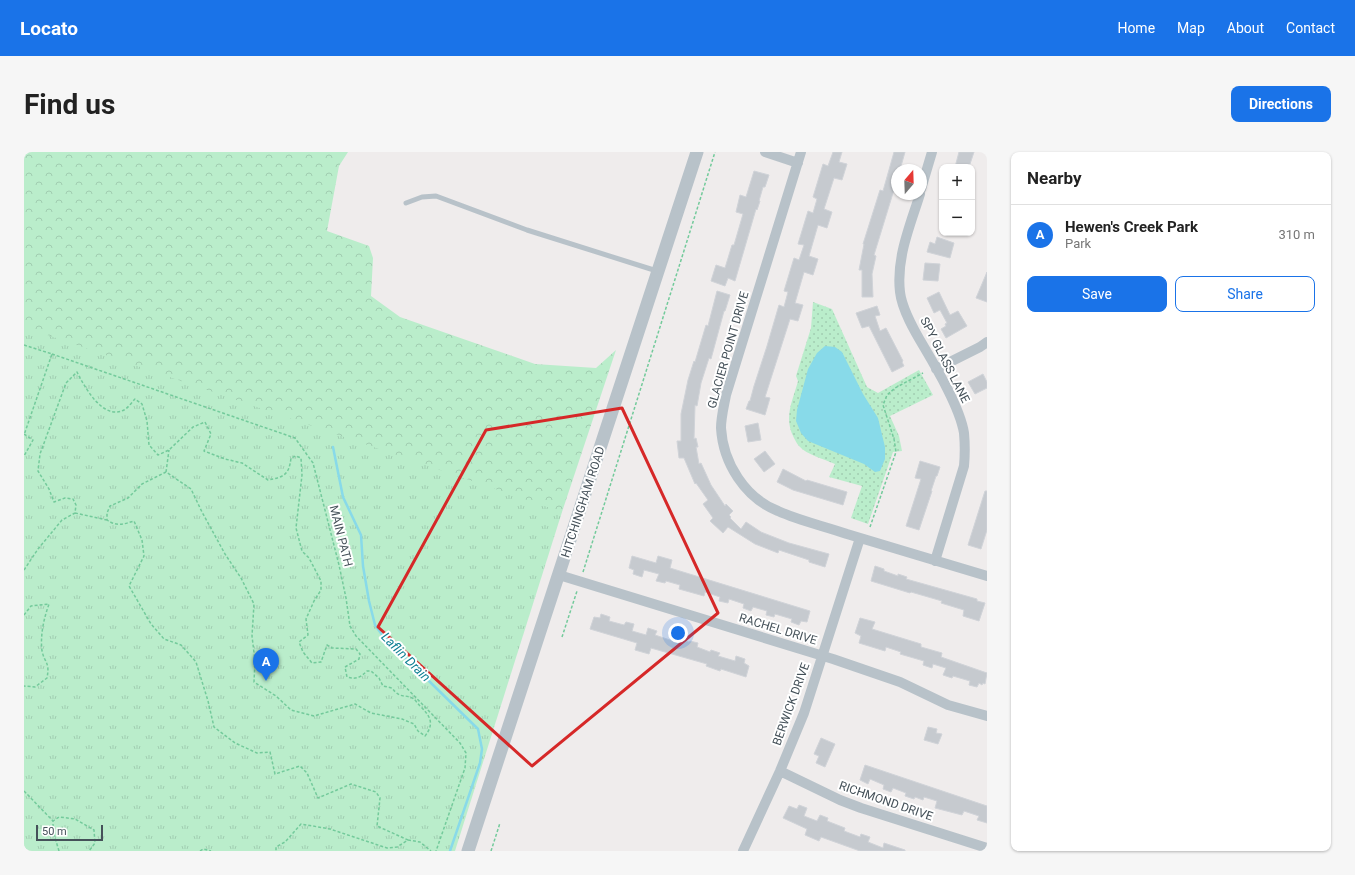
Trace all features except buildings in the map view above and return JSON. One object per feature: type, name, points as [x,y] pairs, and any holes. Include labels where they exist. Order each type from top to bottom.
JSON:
[{"type":"street","name":"HITCHINGHAM ROAD","points":[[468,851],[697,152]]},
{"type":"street","points":[[765,152],[798,163]]},
{"type":"street","name":"GLACIER POINT DRIVE","points":[[801,152],[726,395],[722,413],[721,427],[723,440],[732,468],[739,481],[751,494],[762,503],[777,511],[860,538],[987,576]]},
{"type":"street","points":[[927,169],[932,152]]},
{"type":"street","name":"SPY GLASS LANE","points":[[918,200],[902,252],[899,268],[899,285],[902,300],[916,334],[955,405],[964,431],[966,453],[964,466],[935,561]]},
{"type":"street","points":[[936,369],[980,348],[987,342]]},
{"type":"street","name":"BERWICK DRIVE","points":[[743,851],[780,771],[804,713],[860,538]]},
{"type":"street","name":"RACHEL DRIVE","points":[[559,575],[822,656],[900,682],[948,705],[987,716]]},
{"type":"street","name":"RICHMOND DRIVE","points":[[780,771],[840,800],[861,808],[987,848]]},
{"type":"lane","points":[[406,203],[422,197],[436,196],[527,230],[658,272]]},
{"type":"path","points":[[562,637],[715,152]]},
{"type":"path","name":"MAIN PATH","points":[[24,345],[295,438],[312,463],[339,565],[350,626],[356,636],[460,743],[466,753],[465,768],[436,851]]},
{"type":"path","points":[[24,456],[33,440],[24,434],[52,354]]},
{"type":"path","points":[[75,513],[76,505],[73,499],[65,498],[54,502],[49,489],[38,471],[40,454],[66,383],[77,372],[84,386],[98,404],[112,412],[124,411],[135,399],[142,404],[147,421],[149,445],[158,455],[169,450],[193,427],[205,422],[211,434],[204,451],[225,459],[242,463],[268,480],[281,477],[290,469],[291,458],[296,456],[301,458],[302,475],[296,528],[302,551],[310,558],[321,581],[321,590],[306,619],[308,635],[300,642],[303,652],[312,663],[321,662],[327,645],[332,648],[356,649],[360,654],[359,659],[345,667],[347,677],[352,679],[362,676],[367,671],[371,671],[379,678],[383,686],[392,688],[397,695],[413,699],[430,715],[431,723],[425,736],[418,731],[414,724],[402,719],[371,713],[355,704],[314,716],[291,710],[276,696],[254,682],[255,661],[252,636],[254,604],[241,578],[202,512],[191,489],[166,472]]},
{"type":"path","points":[[870,527],[896,452],[894,439],[883,406],[887,395],[895,388],[923,373]]},
{"type":"path","points":[[166,472],[169,450]]},
{"type":"path","points":[[107,520],[106,513],[110,506],[128,498],[142,484],[166,472]]},
{"type":"path","points":[[24,570],[62,520],[75,513],[107,520],[113,524],[120,525],[134,521],[142,540],[144,556],[129,586],[151,624],[164,639],[181,645],[196,662],[214,727],[235,742],[257,753],[270,752],[276,774],[300,766],[307,774],[318,798],[351,784],[376,792],[380,798],[377,826],[408,840],[420,842],[431,851]]},
{"type":"path","points":[[24,615],[32,606],[49,604],[44,618],[42,632],[42,651],[49,668],[47,678],[35,686],[24,686]]},
{"type":"path","points":[[24,791],[53,821],[53,831],[60,851]]},
{"type":"path","points":[[53,821],[59,817],[75,819],[94,830],[95,843],[89,851]]},
{"type":"path","points":[[491,851],[500,823]]},
{"type":"path","points":[[276,851],[276,847],[285,842],[301,824],[330,829],[388,848],[397,847],[408,840]]},
{"type":"path","points":[[200,851],[203,849],[211,851]]},
{"type":"highlighted area","points":[[622,408],[718,613],[532,766],[378,627],[486,430]]},
{"type":"green space","points":[[24,152],[348,152],[339,166],[327,231],[369,246],[373,258],[371,296],[400,317],[535,364],[596,368],[616,350],[562,512],[24,851]]},
{"type":"green space","points":[[813,302],[832,309],[867,387],[878,393],[919,370],[933,395],[890,416],[899,436],[902,451],[893,452],[868,524],[851,518],[862,486],[829,477],[835,464],[802,449],[794,438],[789,423],[790,409],[798,381],[796,376],[811,328]]},
{"type":"green space","points":[[24,327],[562,512],[455,851],[24,851]]},
{"type":"water","points":[[825,346],[835,347],[842,352],[863,394],[878,418],[885,447],[885,459],[880,471],[875,472],[864,464],[808,441],[801,433],[796,421],[797,410],[808,369],[817,353]]},
{"type":"waterway","name":"Laflin Drain","points":[[333,447],[343,497],[361,535],[363,566],[375,625],[383,636],[478,729],[482,749],[480,763],[450,851]]},
{"type":"place","name":"Hewen's Creek Park","points":[[266,681]]}]
